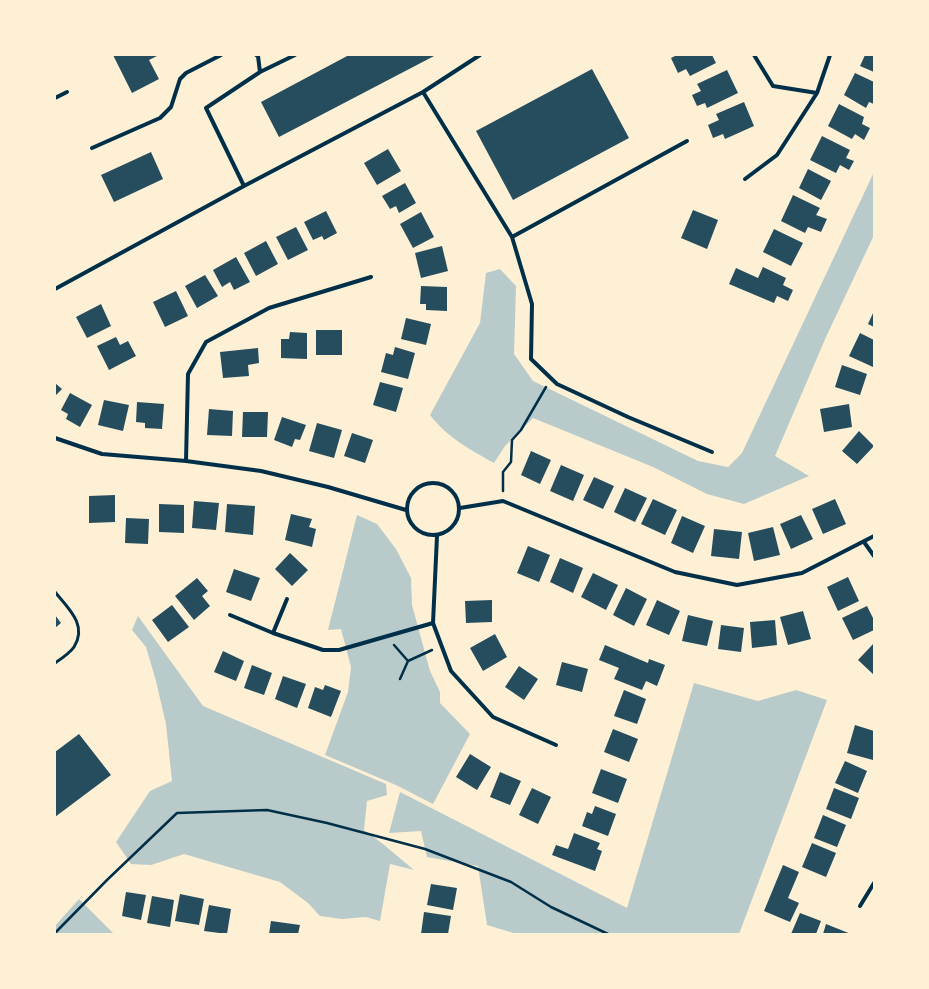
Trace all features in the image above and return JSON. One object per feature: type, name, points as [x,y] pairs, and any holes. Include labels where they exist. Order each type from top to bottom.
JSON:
[{"type":"street","points":[[92,148],[160,118],[171,107],[180,79],[186,73],[221,55]]},
{"type":"street","points":[[256,55],[258,56],[260,72]]},
{"type":"street","points":[[244,186],[206,108],[260,72],[295,55]]},
{"type":"street","points":[[55,289],[244,186],[423,92],[480,55]]},
{"type":"street","points":[[754,55],[773,86],[817,93]]},
{"type":"street","points":[[745,180],[777,155],[817,93],[830,55]]},
{"type":"street","points":[[55,98],[66,92]]},
{"type":"street","points":[[423,92],[512,237],[532,304],[531,359],[557,384],[628,417],[712,452]]},
{"type":"street","points":[[512,237],[687,142]]},
{"type":"street","points":[[186,461],[188,374],[206,342],[269,308],[371,277]]},
{"type":"street","points":[[55,438],[102,454],[186,461],[261,471],[328,487],[406,510]]},
{"type":"street","points":[[428,483],[438,483],[447,486],[457,497],[460,508],[457,520],[452,528],[437,536],[427,535],[415,529],[410,522],[406,510],[408,500],[412,492],[420,486],[428,483]]},
{"type":"street","points":[[460,508],[503,501],[675,572],[737,585],[802,573],[874,536]]},
{"type":"street","points":[[437,536],[433,623],[451,671],[493,716],[556,745]]},
{"type":"street","points":[[864,542],[874,556]]},
{"type":"street","points":[[273,633],[287,599]]},
{"type":"street","points":[[230,616],[273,633],[323,650],[339,650],[433,623]]},
{"type":"street","points":[[860,906],[874,883]]},
{"type":"lane","points":[[55,592],[77,620],[79,636],[73,648],[55,664]]},
{"type":"path","points":[[503,501],[503,472],[511,462],[512,440],[521,430],[551,378]]},
{"type":"path","points":[[386,636],[408,661]]},
{"type":"path","points":[[400,679],[408,661],[442,645]]},
{"type":"path","points":[[55,933],[107,880],[177,813],[266,810],[327,823],[425,849],[511,882],[551,907],[608,934]]},
{"type":"shaded area","points":[[874,172],[874,235],[826,337],[775,456],[809,476],[744,504],[707,494],[653,467],[533,418],[505,446],[494,463],[452,437],[430,415],[480,323],[486,273],[500,269],[516,286],[514,354],[533,381],[698,461],[728,467],[742,453]]},
{"type":"shaded area","points":[[357,515],[377,524],[396,549],[411,578],[412,605],[430,671],[440,692],[440,703],[470,734],[433,804],[396,785],[325,755],[348,692],[351,667],[341,629],[328,630]]},
{"type":"shaded area","points":[[138,616],[203,706],[386,784],[387,795],[367,801],[364,830],[414,870],[390,864],[380,921],[366,917],[342,919],[320,916],[308,903],[280,882],[184,854],[151,865],[131,864],[116,842],[150,791],[172,781],[166,724],[156,681],[146,647],[132,630]]},
{"type":"shaded area","points":[[694,683],[758,701],[796,690],[827,700],[739,934],[517,934],[487,925],[478,866],[427,857],[421,831],[389,833],[400,792],[627,908]]},
{"type":"shaded area","points":[[79,899],[114,934],[55,934],[55,926]]},
{"type":"building","points":[[113,55],[159,55],[149,60],[159,79],[132,93]]},
{"type":"building","points":[[349,55],[436,55],[279,137],[261,102]]},
{"type":"building","points":[[677,55],[712,55],[716,63],[690,76],[686,69],[678,73],[671,58]]},
{"type":"building","points":[[865,55],[874,55],[874,72],[860,66]]},
{"type":"building","points":[[592,69],[629,138],[513,200],[476,131]]},
{"type":"building","points":[[727,70],[738,93],[707,108],[705,103],[697,106],[692,95],[701,91],[697,84]]},
{"type":"building","points":[[855,73],[874,82],[874,104],[869,102],[866,108],[844,95]]},
{"type":"building","points":[[744,102],[754,126],[725,139],[723,134],[713,138],[708,125],[719,120],[716,114]]},
{"type":"building","points":[[839,104],[864,117],[862,124],[870,128],[864,140],[855,134],[852,139],[828,126]]},
{"type":"building","points":[[822,136],[850,150],[846,158],[854,161],[849,170],[840,165],[836,173],[810,160]]},
{"type":"building","points":[[388,149],[401,171],[377,185],[364,163]]},
{"type":"building","points":[[151,152],[163,179],[114,202],[101,175]]},
{"type":"building","points":[[808,169],[831,181],[821,200],[799,188]]},
{"type":"building","points":[[405,183],[416,203],[399,213],[396,206],[390,209],[382,196]]},
{"type":"building","points":[[793,195],[820,208],[816,215],[827,219],[821,232],[808,227],[805,233],[781,221]]},
{"type":"building","points":[[693,210],[718,220],[707,249],[681,238]]},
{"type":"building","points":[[326,211],[337,233],[324,240],[322,236],[313,240],[304,222]]},
{"type":"building","points":[[421,212],[434,237],[413,248],[400,224]]},
{"type":"building","points":[[296,227],[308,250],[288,260],[276,237]]},
{"type":"building","points":[[774,229],[803,243],[791,266],[763,252]]},
{"type":"building","points":[[266,241],[278,264],[256,276],[244,253]]},
{"type":"building","points":[[442,246],[448,271],[421,278],[415,253]]},
{"type":"building","points":[[236,257],[250,282],[234,290],[230,282],[222,287],[213,270]]},
{"type":"building","points":[[763,267],[786,278],[783,285],[793,290],[788,301],[777,296],[774,303],[729,284],[736,268],[758,278]]},
{"type":"building","points":[[205,275],[218,296],[197,308],[185,286]]},
{"type":"building","points":[[421,286],[447,287],[447,311],[426,310],[426,304],[420,304]]},
{"type":"building","points":[[176,291],[188,316],[165,327],[153,302]]},
{"type":"building","points":[[101,304],[111,326],[87,338],[76,317]]},
{"type":"building","points":[[874,311],[874,327],[868,324]]},
{"type":"building","points":[[406,318],[431,324],[426,345],[401,339]]},
{"type":"building","points":[[316,330],[342,330],[342,355],[316,355]]},
{"type":"building","points":[[290,332],[307,333],[307,359],[281,358],[281,339],[289,339]]},
{"type":"building","points":[[860,333],[874,340],[873,367],[849,356]]},
{"type":"building","points":[[116,337],[120,345],[128,341],[136,356],[109,370],[97,346]]},
{"type":"building","points":[[395,347],[415,353],[408,379],[381,372],[386,353],[393,355]]},
{"type":"building","points":[[258,348],[259,363],[248,365],[249,376],[223,378],[220,352]]},
{"type":"building","points":[[842,365],[867,374],[860,395],[835,387]]},
{"type":"building","points":[[380,382],[403,388],[396,412],[373,405]]},
{"type":"building","points":[[55,383],[62,389],[55,396]]},
{"type":"building","points":[[70,393],[92,405],[80,427],[66,419],[68,414],[61,410]]},
{"type":"building","points":[[104,400],[129,405],[123,431],[98,425]]},
{"type":"building","points":[[137,402],[164,404],[162,429],[145,428],[145,423],[136,422]]},
{"type":"building","points":[[849,404],[852,427],[824,432],[820,409]]},
{"type":"building","points":[[209,409],[233,411],[232,436],[207,435]]},
{"type":"building","points":[[243,412],[268,412],[267,437],[242,437]]},
{"type":"building","points":[[282,417],[306,425],[300,440],[295,439],[292,447],[274,440]]},
{"type":"building","points":[[317,423],[342,430],[334,458],[309,451]]},
{"type":"building","points":[[859,431],[874,446],[857,464],[842,451]]},
{"type":"building","points":[[352,433],[373,440],[365,463],[344,456]]},
{"type":"building","points":[[531,451],[551,460],[540,484],[521,475]]},
{"type":"building","points":[[561,465],[584,475],[573,501],[550,491]]},
{"type":"building","points":[[594,477],[614,486],[603,509],[583,500]]},
{"type":"building","points":[[625,488],[647,498],[635,522],[614,512]]},
{"type":"building","points":[[115,495],[115,522],[89,523],[89,496]]},
{"type":"building","points":[[653,499],[677,510],[665,535],[641,524]]},
{"type":"building","points":[[835,499],[846,524],[823,534],[812,509]]},
{"type":"building","points":[[194,501],[219,503],[216,530],[192,528]]},
{"type":"building","points":[[159,504],[184,505],[184,533],[159,532]]},
{"type":"building","points":[[227,504],[255,506],[253,535],[225,532]]},
{"type":"building","points":[[291,514],[312,519],[309,527],[316,529],[312,547],[285,540]]},
{"type":"building","points":[[801,515],[813,539],[791,549],[780,524]]},
{"type":"building","points":[[682,516],[705,526],[693,553],[671,543]]},
{"type":"building","points":[[126,518],[149,519],[148,544],[125,543]]},
{"type":"building","points":[[773,527],[780,555],[754,561],[748,533]]},
{"type":"building","points":[[714,529],[742,532],[739,559],[711,556]]},
{"type":"building","points":[[528,546],[550,555],[539,582],[517,573]]},
{"type":"building","points":[[290,553],[308,570],[292,586],[275,569]]},
{"type":"building","points":[[560,558],[583,568],[573,593],[550,582]]},
{"type":"building","points":[[234,569],[260,578],[251,601],[226,592]]},
{"type":"building","points":[[593,573],[618,585],[606,610],[581,597]]},
{"type":"building","points":[[848,577],[859,601],[838,611],[827,587]]},
{"type":"building","points":[[197,578],[208,591],[202,596],[210,606],[194,620],[175,596]]},
{"type":"building","points":[[626,588],[647,599],[634,626],[613,615]]},
{"type":"building","points":[[492,600],[492,622],[466,623],[465,601]]},
{"type":"building","points":[[657,600],[680,611],[669,635],[646,625]]},
{"type":"building","points":[[172,605],[189,627],[168,642],[152,620]]},
{"type":"building","points":[[867,606],[874,620],[874,630],[853,640],[842,618]]},
{"type":"building","points":[[803,611],[811,639],[788,645],[780,617]]},
{"type":"building","points":[[55,615],[61,623],[55,628]]},
{"type":"building","points":[[688,615],[713,621],[707,646],[682,641]]},
{"type":"building","points":[[775,620],[777,645],[752,648],[750,622]]},
{"type":"building","points":[[721,625],[744,628],[741,652],[718,649]]},
{"type":"building","points":[[495,634],[507,657],[483,671],[470,648]]},
{"type":"building","points":[[874,643],[874,675],[858,660]]},
{"type":"building","points":[[605,645],[648,663],[649,659],[665,665],[657,686],[646,681],[642,690],[614,679],[619,668],[599,660]]},
{"type":"building","points":[[223,651],[244,661],[236,681],[214,672]]},
{"type":"building","points":[[562,662],[588,669],[582,692],[556,685]]},
{"type":"building","points":[[252,665],[272,673],[264,695],[244,688]]},
{"type":"building","points":[[519,666],[538,679],[524,700],[505,687]]},
{"type":"building","points":[[283,676],[306,684],[297,708],[275,699]]},
{"type":"building","points":[[325,685],[341,691],[331,717],[308,708],[315,687],[323,690]]},
{"type":"building","points":[[624,690],[646,699],[637,724],[614,716]]},
{"type":"building","points":[[855,725],[874,731],[873,760],[847,753]]},
{"type":"building","points":[[613,729],[638,739],[629,762],[604,752]]},
{"type":"building","points":[[79,734],[111,775],[55,817],[55,752]]},
{"type":"building","points":[[470,754],[491,767],[477,790],[456,777]]},
{"type":"building","points":[[845,761],[867,771],[858,793],[835,783]]},
{"type":"building","points":[[601,769],[627,779],[618,803],[592,793]]},
{"type":"building","points":[[500,772],[521,781],[510,805],[490,797]]},
{"type":"building","points":[[532,788],[551,797],[538,824],[519,815]]},
{"type":"building","points":[[834,788],[859,798],[851,819],[826,809]]},
{"type":"building","points":[[595,806],[616,814],[608,836],[582,826],[587,812],[592,814]]},
{"type":"building","points":[[823,815],[846,825],[837,847],[814,838]]},
{"type":"building","points":[[574,833],[600,843],[597,849],[602,851],[595,871],[552,855],[556,845],[568,849]]},
{"type":"building","points":[[812,843],[836,853],[826,877],[802,867]]},
{"type":"building","points":[[783,865],[799,872],[788,898],[799,903],[790,922],[764,911]]},
{"type":"building","points":[[431,884],[457,888],[453,910],[427,905]]},
{"type":"building","points":[[126,892],[146,895],[141,920],[122,916]]},
{"type":"building","points":[[180,894],[204,899],[199,925],[175,921]]},
{"type":"building","points":[[152,896],[174,900],[170,927],[147,923]]},
{"type":"building","points":[[209,905],[231,909],[227,934],[204,931]]},
{"type":"building","points":[[424,912],[451,916],[448,934],[421,934]]},
{"type":"building","points":[[800,913],[821,921],[816,934],[791,934]]},
{"type":"building","points":[[271,921],[300,925],[298,934],[269,934]]},
{"type":"building","points":[[826,924],[851,934],[823,934]]}]
